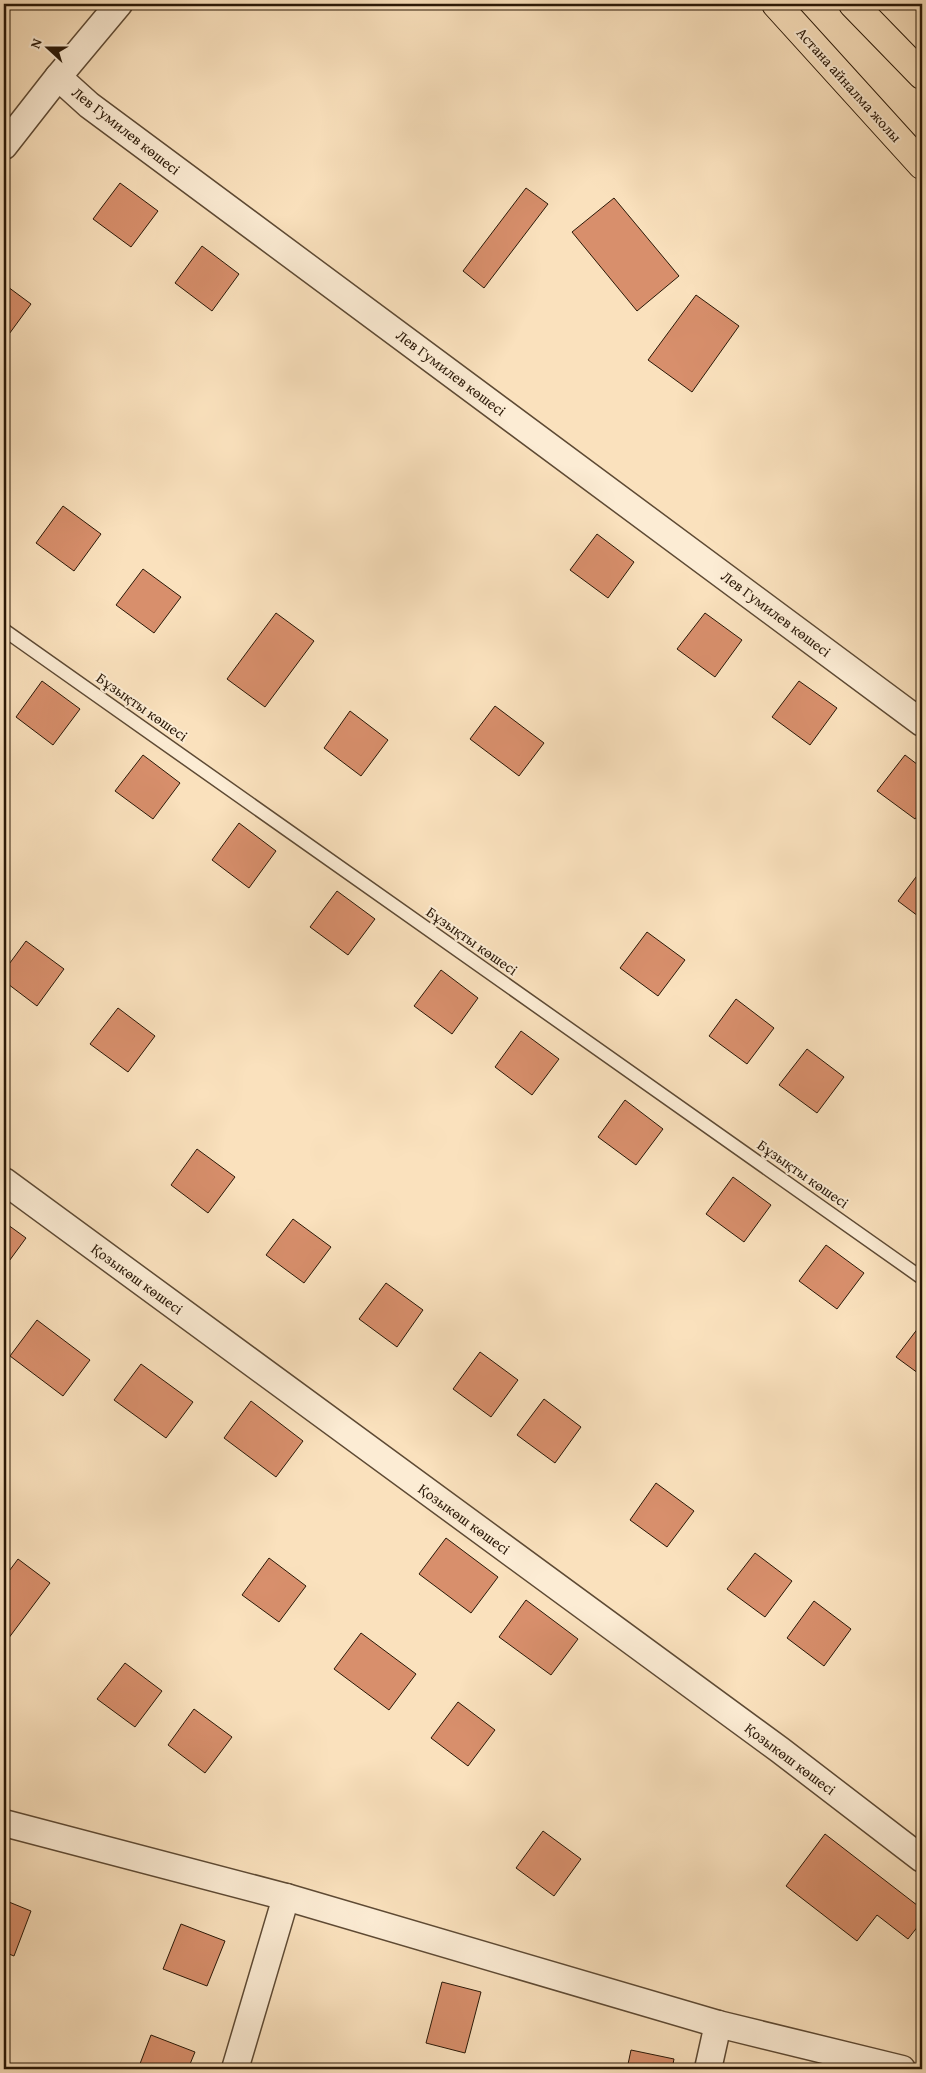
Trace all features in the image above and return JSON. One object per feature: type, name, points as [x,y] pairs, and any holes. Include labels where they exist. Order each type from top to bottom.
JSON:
[{"type":"highway","name":"Астана айналма жолы","points":[[776,4],[922,165]]},
{"type":"highway","points":[[853,4],[922,76]]},
{"type":"street","name":"Лев Гумилев көшесі","points":[[119,4],[58,77],[89,105],[922,723]]},
{"type":"street","points":[[4,146],[58,77]]},
{"type":"street","name":"Қозыкөш көшесі","points":[[4,1181],[780,1750],[922,1859]]},
{"type":"street","points":[[4,1823],[286,1897],[718,2024],[902,2069]]},
{"type":"street","points":[[235,2069],[286,1897]]},
{"type":"street","points":[[708,2069],[718,2024]]},
{"type":"lane","name":"Бұзықты көшесі","points":[[4,630],[922,1278]]},
{"type":"building","points":[[120,183],[158,211],[131,247],[93,219]]},
{"type":"building","points":[[526,188],[548,204],[484,288],[463,271]]},
{"type":"building","points":[[614,198],[679,276],[637,311],[572,232]]},
{"type":"building","points":[[202,246],[239,274],[212,311],[175,283]]},
{"type":"building","points":[[4,284],[31,304],[4,341]]},
{"type":"building","points":[[696,295],[739,326],[692,392],[648,360]]},
{"type":"building","points":[[63,506],[101,534],[74,571],[36,543]]},
{"type":"building","points":[[597,534],[634,562],[608,598],[570,570]]},
{"type":"building","points":[[143,569],[181,597],[154,633],[116,605]]},
{"type":"building","points":[[276,613],[314,641],[265,707],[227,679]]},
{"type":"building","points":[[705,613],[742,640],[715,677],[677,649]]},
{"type":"building","points":[[42,681],[80,709],[53,745],[16,717]]},
{"type":"building","points":[[799,681],[837,708],[810,745],[772,717]]},
{"type":"building","points":[[495,706],[544,743],[519,776],[470,739]]},
{"type":"building","points":[[350,711],[388,740],[361,776],[324,748]]},
{"type":"building","points":[[143,755],[180,783],[153,819],[115,791]]},
{"type":"building","points":[[905,755],[922,768],[922,810],[915,819],[877,791]]},
{"type":"building","points":[[239,823],[276,851],[249,888],[212,860]]},
{"type":"building","points":[[922,869],[922,919],[898,901]]},
{"type":"building","points":[[337,891],[375,919],[348,955],[310,927]]},
{"type":"building","points":[[647,932],[685,960],[658,996],[620,968]]},
{"type":"building","points":[[26,941],[64,969],[37,1006],[4,981],[4,971]]},
{"type":"building","points":[[441,970],[478,998],[452,1034],[414,1006]]},
{"type":"building","points":[[736,999],[774,1028],[747,1064],[709,1036]]},
{"type":"building","points":[[118,1008],[155,1036],[128,1072],[90,1044]]},
{"type":"building","points":[[521,1031],[559,1059],[532,1095],[495,1067]]},
{"type":"building","points":[[807,1049],[844,1077],[817,1113],[779,1085]]},
{"type":"building","points":[[625,1100],[663,1129],[636,1165],[598,1137]]},
{"type":"building","points":[[197,1149],[235,1177],[208,1213],[171,1185]]},
{"type":"building","points":[[733,1177],[771,1205],[744,1242],[706,1214]]},
{"type":"building","points":[[293,1219],[331,1247],[304,1283],[266,1255]]},
{"type":"building","points":[[4,1222],[26,1238],[4,1268]]},
{"type":"building","points":[[826,1245],[864,1273],[837,1309],[799,1281]]},
{"type":"building","points":[[386,1283],[423,1310],[397,1347],[359,1319]]},
{"type":"building","points":[[37,1320],[90,1360],[63,1396],[10,1356]]},
{"type":"building","points":[[922,1323],[922,1376],[896,1357]]},
{"type":"building","points":[[480,1352],[518,1380],[491,1417],[453,1389]]},
{"type":"building","points":[[141,1364],[193,1402],[166,1438],[114,1400]]},
{"type":"building","points":[[544,1399],[581,1427],[555,1463],[517,1435]]},
{"type":"building","points":[[251,1401],[303,1441],[276,1477],[224,1438]]},
{"type":"building","points":[[656,1483],[694,1511],[667,1547],[630,1520]]},
{"type":"building","points":[[446,1538],[498,1577],[471,1613],[419,1574]]},
{"type":"building","points":[[755,1553],[792,1581],[765,1617],[727,1589]]},
{"type":"building","points":[[269,1558],[306,1586],[279,1622],[242,1595]]},
{"type":"building","points":[[18,1559],[50,1583],[8,1639],[4,1636],[4,1578]]},
{"type":"building","points":[[526,1600],[578,1639],[551,1675],[499,1637]]},
{"type":"building","points":[[814,1601],[851,1629],[824,1666],[787,1638]]},
{"type":"building","points":[[361,1633],[416,1674],[389,1710],[334,1669]]},
{"type":"building","points":[[125,1663],[162,1691],[135,1727],[97,1699]]},
{"type":"building","points":[[458,1702],[495,1730],[468,1766],[431,1738]]},
{"type":"building","points":[[194,1709],[232,1737],[205,1773],[168,1745]]},
{"type":"building","points":[[543,1831],[581,1859],[554,1896],[516,1868]]},
{"type":"building","points":[[825,1834],[922,1909],[922,1921],[908,1939],[877,1915],[857,1941],[786,1886]]},
{"type":"building","points":[[4,1900],[31,1911],[14,1956],[4,1952]]},
{"type":"building","points":[[181,1924],[225,1941],[207,1986],[163,1969]]},
{"type":"building","points":[[442,1982],[481,1992],[465,2053],[426,2043]]},
{"type":"building","points":[[151,2035],[195,2052],[188,2069],[138,2069]]},
{"type":"building","points":[[631,2050],[674,2059],[672,2069],[627,2069]]}]
